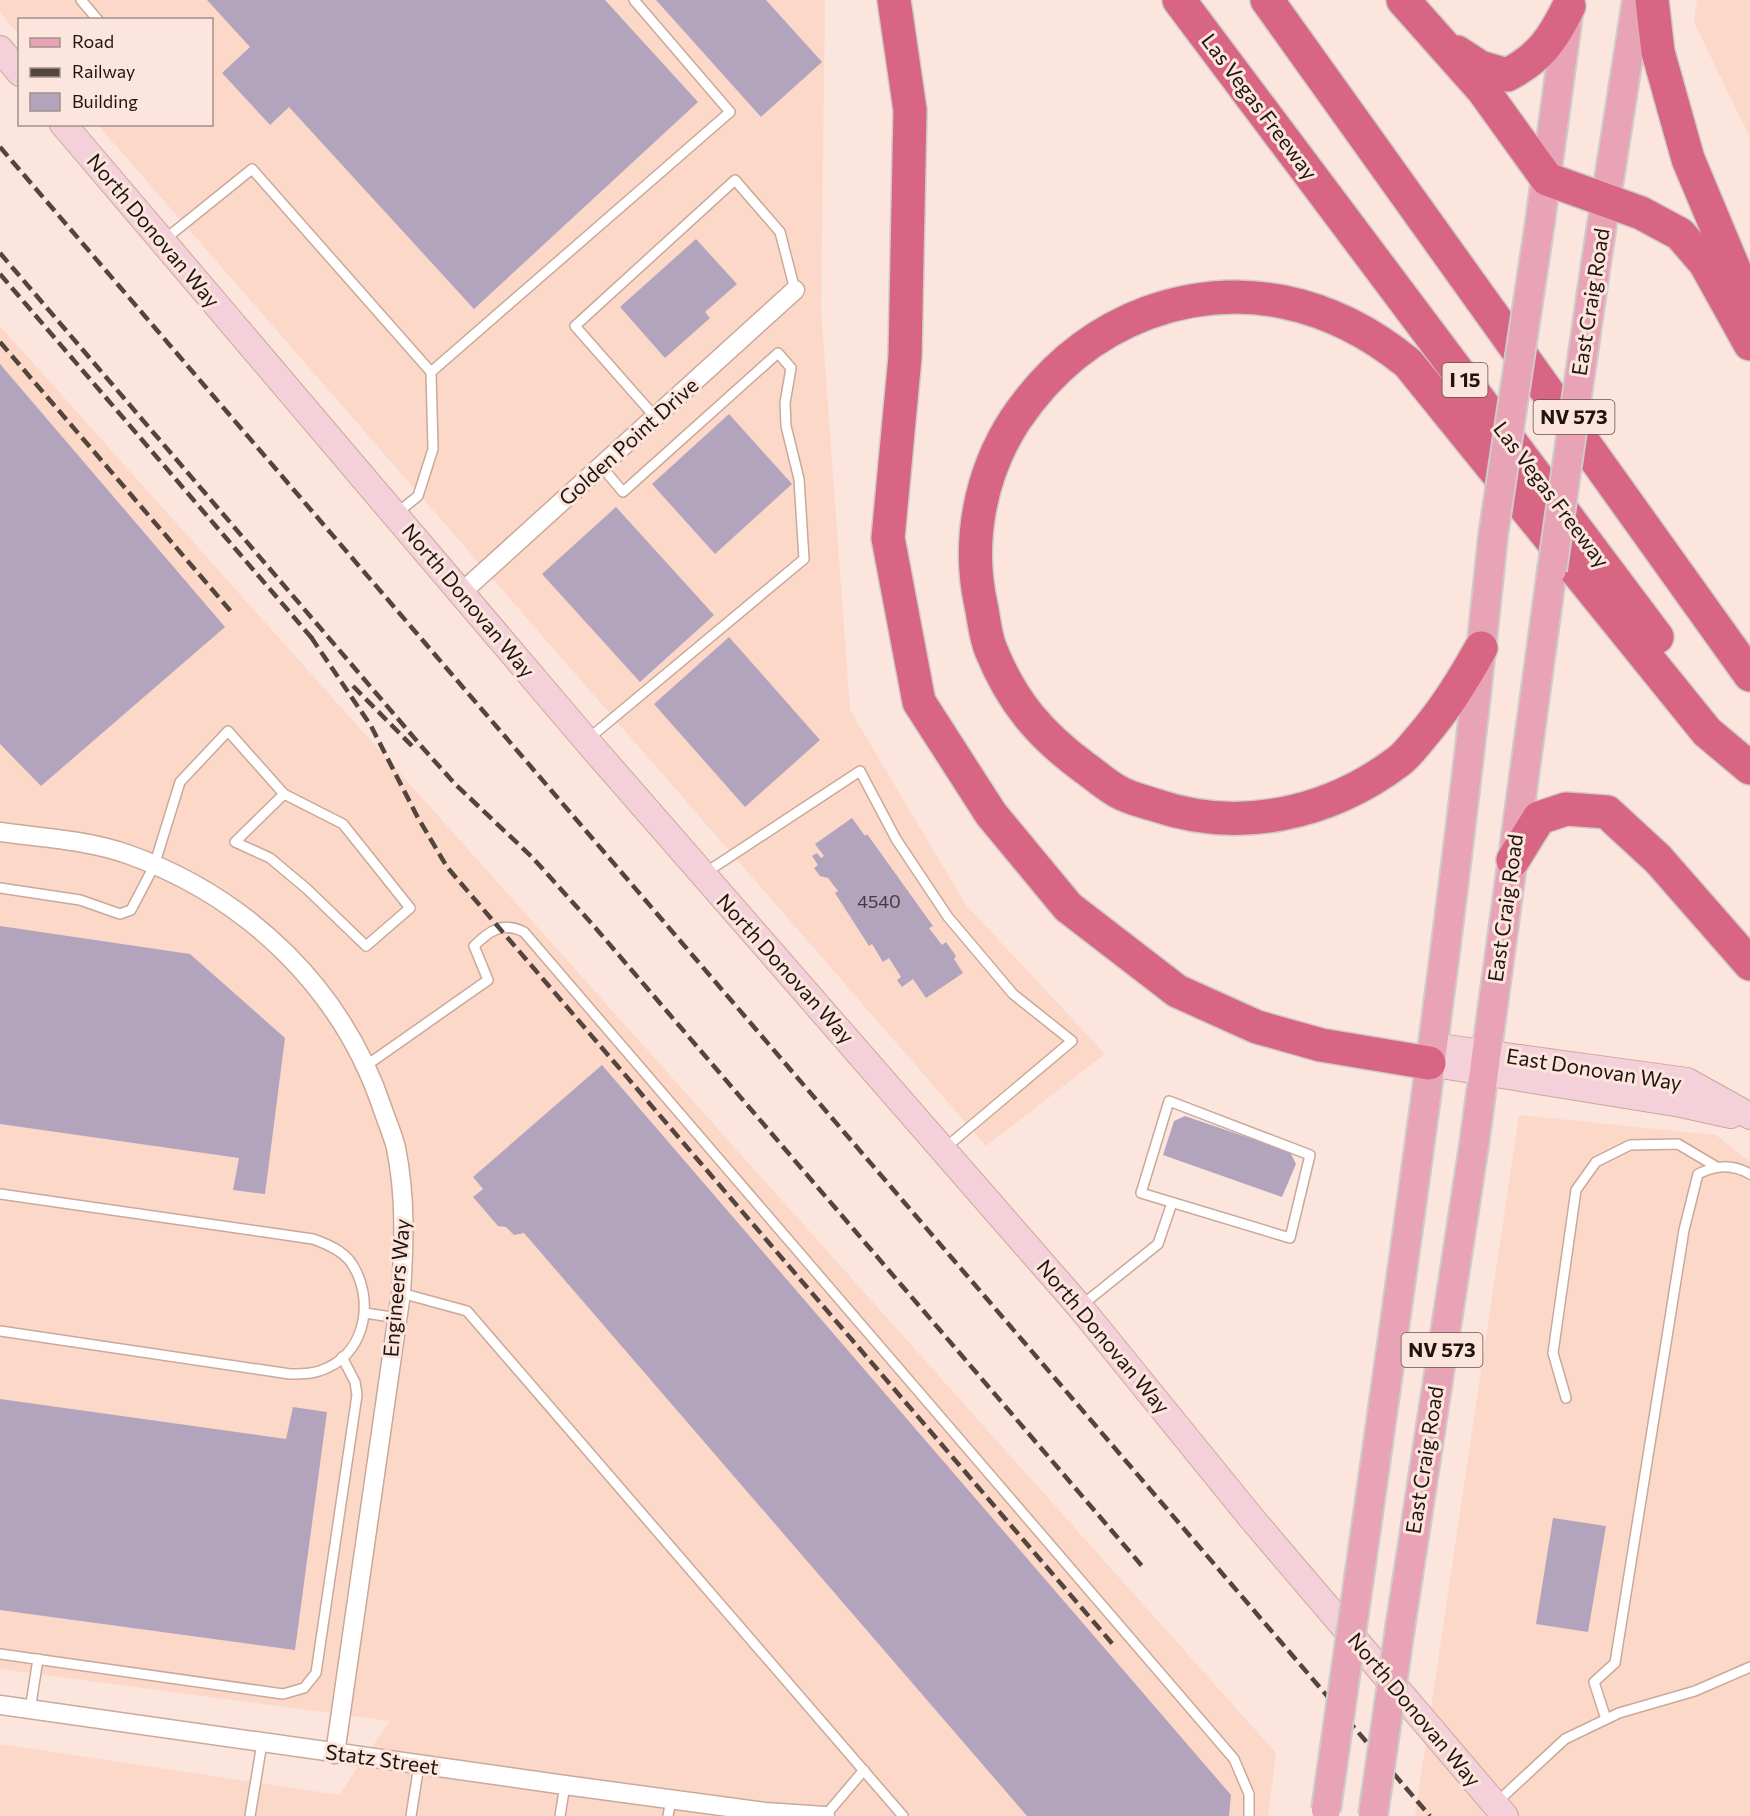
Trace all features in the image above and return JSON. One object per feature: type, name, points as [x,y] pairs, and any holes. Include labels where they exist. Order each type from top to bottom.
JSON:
[{"type":"highway","points":[[894,0],[910,110],[905,357],[888,538],[919,702],[991,814],[1068,908],[1177,991],[1257,1027],[1321,1045],[1431,1055]]},
{"type":"highway","name":"Las Vegas Freeway","points":[[1179,0],[1750,760]]},
{"type":"highway","points":[[1267,0],[1750,675]]},
{"type":"highway","points":[[1404,0],[1483,90],[1546,179],[1641,213],[1680,234],[1705,263],[1750,344]]},
{"type":"highway","points":[[1652,0],[1658,52],[1688,159],[1750,307]]},
{"type":"highway","points":[[1442,43],[1480,67],[1507,75],[1530,63],[1555,35],[1569,3]]},
{"type":"highway","points":[[1481,648],[1450,704],[1401,759],[1333,801],[1273,817],[1242,820],[1180,814],[1118,792],[1050,742],[1015,699],[990,648],[975,577],[974,546],[989,470],[1003,439],[1030,398],[1070,355],[1119,323],[1172,304],[1256,296],[1294,302],[1334,318],[1386,345],[1408,363],[1707,732],[1750,768]]},
{"type":"highway","points":[[1513,860],[1539,818],[1566,809],[1607,812],[1658,859],[1750,964]]},
{"type":"main road","name":"East Craig Road","points":[[1373,1816],[1485,1063],[1596,263],[1637,0]]},
{"type":"main road","name":"NV 573","points":[[1326,1813],[1431,1055],[1481,648],[1492,536],[1540,222],[1569,3]]},
{"type":"street","points":[[0,49],[18,71]]},
{"type":"street","name":"North Donovan Way","points":[[65,126],[702,875],[945,1148],[1080,1307],[1253,1520],[1500,1810]]},
{"type":"street","name":"Golden Point Drive","points":[[461,593],[795,290]]},
{"type":"street","name":"Engineers Way","points":[[0,832],[96,846],[130,855],[206,889],[252,921],[317,985],[356,1043],[367,1065],[396,1147],[405,1216],[398,1318],[335,1754]]},
{"type":"street","name":"East Donovan Way","points":[[1431,1055],[1485,1063],[1750,1117]]},
{"type":"street","name":"Statz Street","points":[[0,1705],[565,1785],[670,1808],[825,1816]]},
{"type":"lane","points":[[81,0],[96,18]]},
{"type":"lane","points":[[431,372],[730,112],[634,0]]},
{"type":"lane","points":[[162,242],[252,169],[431,372],[433,450],[418,496],[396,514]]},
{"type":"lane","points":[[656,418],[575,326],[735,180],[780,232],[795,290]]},
{"type":"lane","points":[[586,740],[804,559],[799,479],[786,426],[785,403],[791,368],[778,353],[623,492],[602,467]]},
{"type":"lane","points":[[0,888],[80,900],[120,914],[131,910],[154,866],[180,782],[228,731],[284,794],[343,824],[410,908],[366,946],[307,888],[270,858],[235,842],[284,794]]},
{"type":"lane","points":[[702,875],[860,771],[896,838],[948,917],[1013,994],[1072,1041],[945,1148]]},
{"type":"lane","points":[[367,1065],[488,980],[474,946],[490,930],[513,926],[524,932],[1234,1759],[1249,1794],[1249,1816]]},
{"type":"lane","points":[[1168,1101],[1310,1155],[1290,1238],[1172,1203],[1141,1193],[1168,1101]]},
{"type":"lane","points":[[1566,1398],[1553,1353],[1576,1190],[1596,1162],[1630,1145],[1678,1144],[1715,1166],[1742,1170],[1750,1174]]},
{"type":"lane","points":[[1606,1719],[1594,1682],[1615,1663],[1684,1230],[1698,1174],[1715,1166]]},
{"type":"lane","points":[[0,1194],[313,1239],[331,1246],[351,1262],[360,1280],[365,1313],[361,1333],[352,1349],[330,1368],[314,1373],[290,1374],[0,1331]]},
{"type":"lane","points":[[1080,1307],[1158,1244],[1172,1203]]},
{"type":"lane","points":[[401,1293],[467,1311],[903,1816]]},
{"type":"lane","points":[[365,1313],[398,1318]]},
{"type":"lane","points":[[0,1654],[283,1694],[304,1689],[316,1673],[357,1395],[355,1383],[342,1357]]},
{"type":"lane","points":[[30,1710],[38,1659]]},
{"type":"lane","points":[[1500,1810],[1565,1740],[1606,1719],[1695,1690],[1750,1667]]},
{"type":"lane","points":[[250,1816],[262,1743]]},
{"type":"lane","points":[[411,1816],[419,1765]]},
{"type":"lane","points":[[825,1816],[864,1770]]},
{"type":"lane","points":[[560,1816],[565,1785]]},
{"type":"shaded area","points":[[0,0],[825,0],[821,310],[850,710],[966,905],[1105,1054],[986,1146],[99,126],[213,126],[213,18],[18,18],[18,34],[0,12]]},
{"type":"shaded area","points":[[1697,0],[1750,0],[1750,138],[1694,22]]},
{"type":"shaded area","points":[[0,326],[1276,1753],[1268,1816],[0,1816],[0,1744],[339,1795],[390,1721],[0,1669]]},
{"type":"shaded area","points":[[1519,1115],[1716,1135],[1750,1162],[1750,1816],[1415,1816]]},
{"type":"building","points":[[207,0],[605,0],[698,102],[474,309],[289,107],[270,125],[222,73],[250,47]]},
{"type":"building","points":[[656,0],[766,0],[822,62],[761,117]]},
{"type":"building","points":[[696,239],[737,284],[705,312],[710,318],[665,358],[620,307]]},
{"type":"building","points":[[0,364],[225,627],[41,786],[0,744]]},
{"type":"building","points":[[729,414],[792,484],[715,554],[652,484]]},
{"type":"building","points":[[616,507],[714,615],[640,682],[542,574]]},
{"type":"building","points":[[729,637],[820,740],[745,807],[654,704]]},
{"type":"building","points":[[852,818],[865,836],[867,834],[933,926],[929,928],[942,945],[946,942],[956,956],[954,959],[963,973],[926,998],[913,979],[902,987],[897,980],[901,977],[889,958],[883,962],[872,944],[869,946],[835,893],[838,891],[828,878],[820,876],[814,868],[818,865],[812,856],[817,853],[821,858],[824,856],[815,844]]},
{"type":"building","points":[[0,926],[190,954],[285,1038],[265,1194],[233,1190],[239,1158],[0,1124]]},
{"type":"building","points":[[602,1065],[1231,1795],[1229,1816],[1027,1816],[524,1233],[514,1235],[506,1227],[498,1226],[473,1197],[483,1189],[473,1177]]},
{"type":"building","points":[[1185,1116],[1290,1152],[1296,1164],[1282,1197],[1163,1155],[1174,1121]]},
{"type":"building","points":[[0,1399],[286,1439],[293,1407],[327,1412],[295,1650],[0,1610]]},
{"type":"building","points":[[1553,1518],[1606,1526],[1588,1632],[1536,1624]]},
{"type":"railway","points":[[0,147],[1430,1816]]},
{"type":"railway","points":[[0,253],[422,747],[455,784],[532,857],[593,925],[1142,1566]]},
{"type":"railway","points":[[0,274],[316,643]]},
{"type":"railway","points":[[0,342],[234,615]]},
{"type":"railway","points":[[311,637],[371,726],[417,816],[447,867],[1116,1648]]},
{"type":"railway","points":[[353,686],[416,750]]}]
